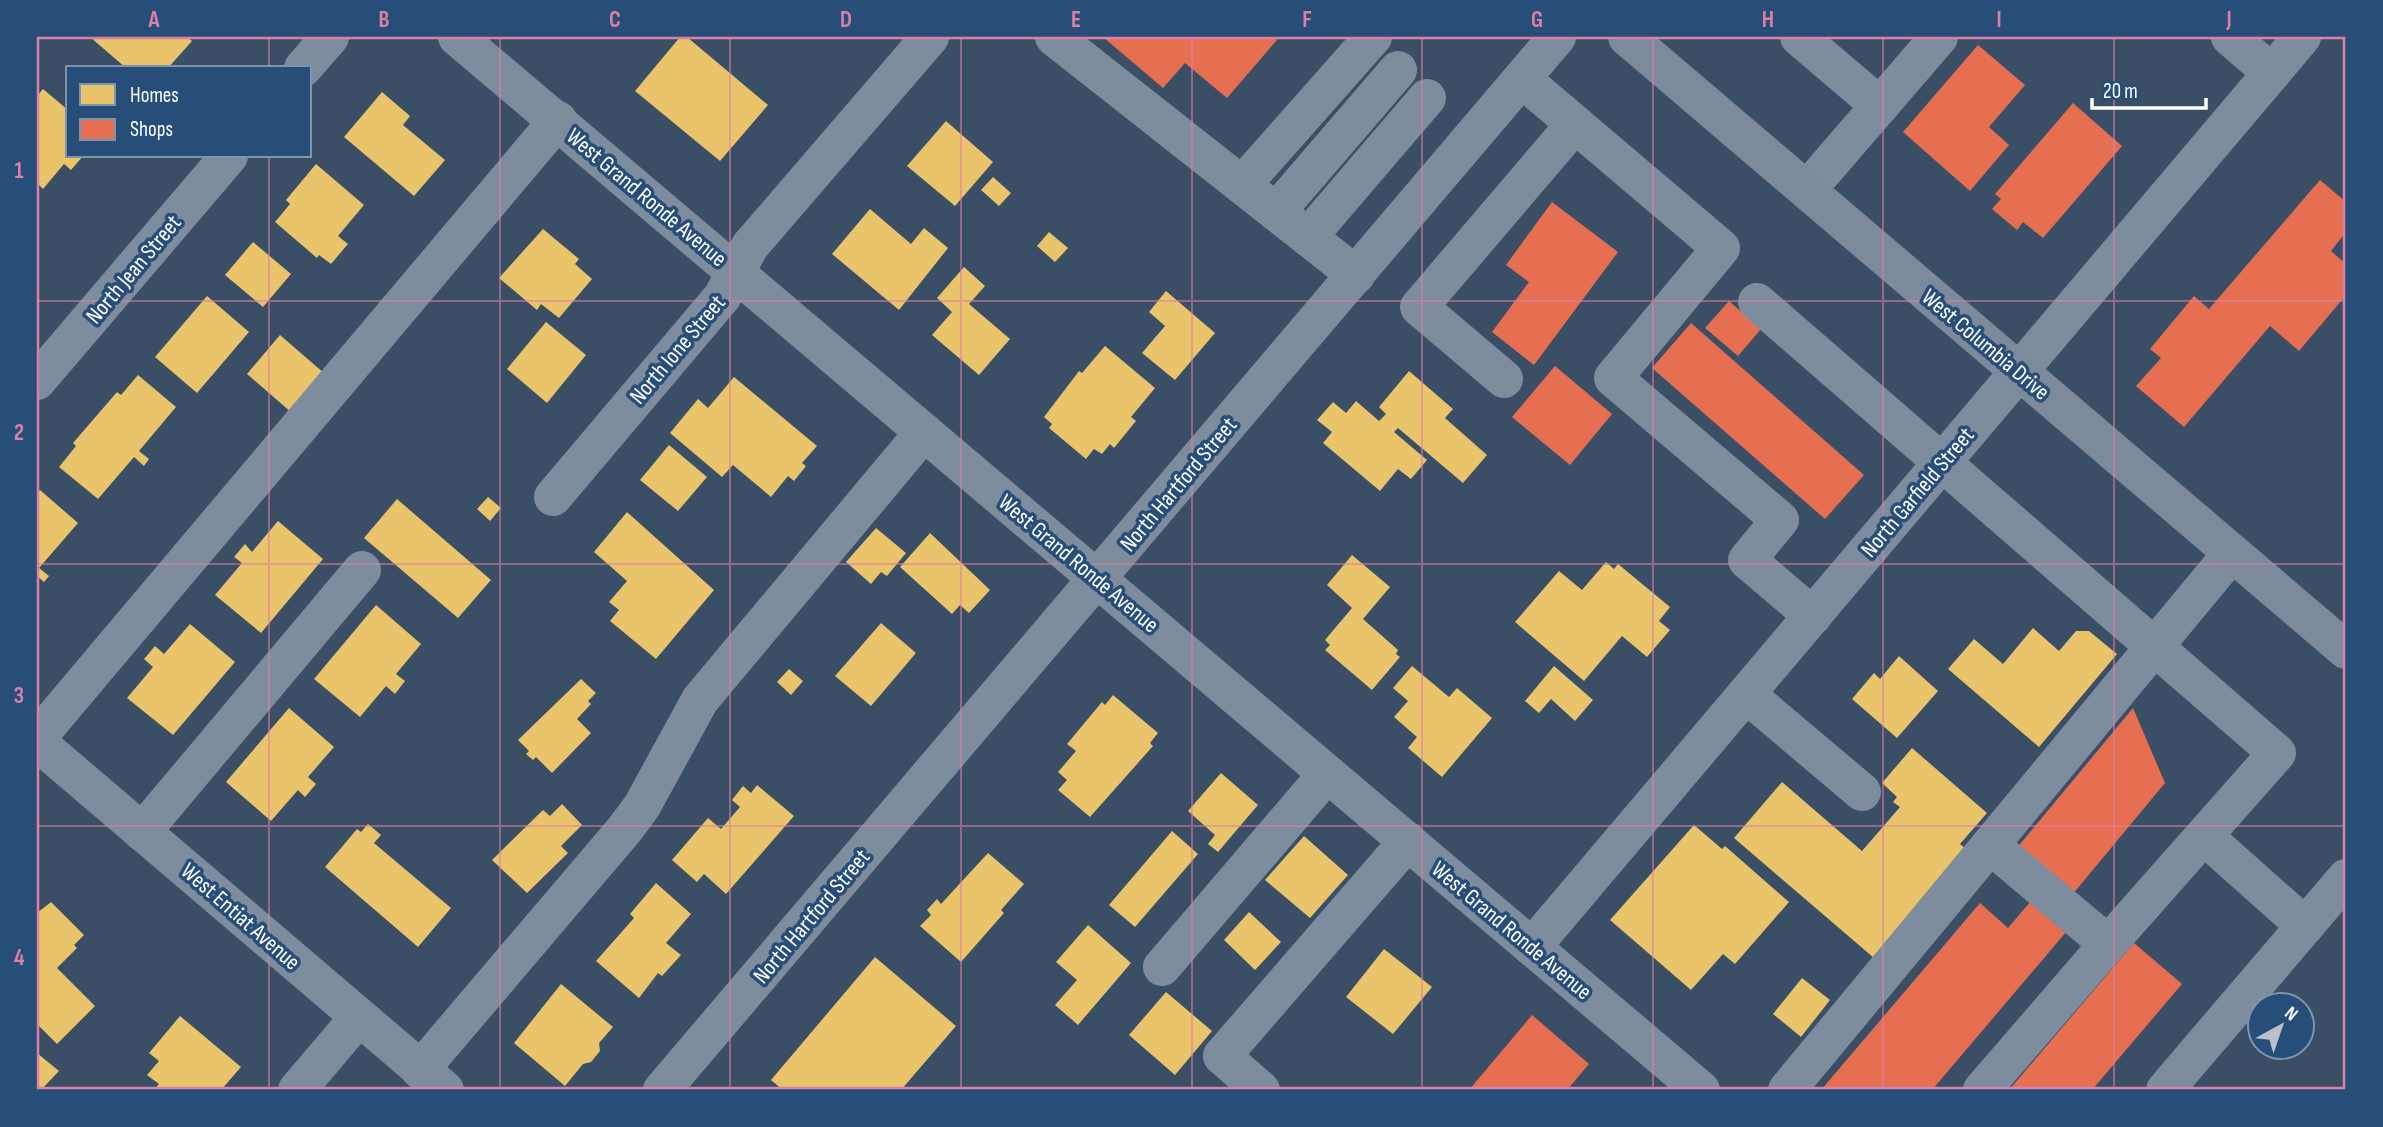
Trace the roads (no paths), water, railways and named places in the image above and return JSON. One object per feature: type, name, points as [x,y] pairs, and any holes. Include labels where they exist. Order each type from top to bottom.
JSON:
[{"type":"main road","name":"West Columbia Drive","points":[[1627,37],[2346,650]]},
{"type":"street","points":[[305,66],[330,37]]},
{"type":"street","name":"West Grand Ronde Avenue","points":[[457,37],[1701,1090]]},
{"type":"street","name":"North Ione Street","points":[[553,497],[722,297],[750,246],[930,37]]},
{"type":"street","points":[[1054,37],[1356,275]]},
{"type":"street","points":[[1242,185],[1375,37],[1398,70],[1471,139]]},
{"type":"street","name":"North Hartford Street","points":[[662,1090],[1557,37]]},
{"type":"street","points":[[1799,37],[1880,106]]},
{"type":"street","points":[[1807,190],[1939,37]]},
{"type":"street","points":[[2230,37],[2272,73]]},
{"type":"street","name":"North Garfield Street","points":[[1532,947],[2302,37]]},
{"type":"street","points":[[1276,212],[1398,70]]},
{"type":"street","points":[[1522,79],[1721,248],[1614,378],[1780,520],[1747,560],[1813,616]]},
{"type":"street","points":[[1308,237],[1427,98]]},
{"type":"street","points":[[37,740],[558,120]]},
{"type":"street","points":[[1504,379],[1419,307],[1575,124]]},
{"type":"street","name":"North Jean Street","points":[[37,382],[227,158]]},
{"type":"street","points":[[1757,302],[2277,754],[1982,1090]]},
{"type":"street","points":[[432,1080],[642,807],[700,700],[924,432]]},
{"type":"street","points":[[1787,1090],[2232,553]]},
{"type":"street","points":[[142,832],[362,570]]},
{"type":"street","points":[[1746,694],[1862,792]]},
{"type":"street","name":"West Entiat Avenue","points":[[37,740],[432,1080]]},
{"type":"street","points":[[1162,967],[1327,774]]},
{"type":"street","points":[[2204,836],[2305,926]]},
{"type":"street","points":[[1261,1090],[1222,1056],[1408,841]]},
{"type":"street","points":[[1990,845],[2108,944]]},
{"type":"street","points":[[2165,1090],[2346,878]]},
{"type":"street","points":[[297,1090],[359,1017]]}]
